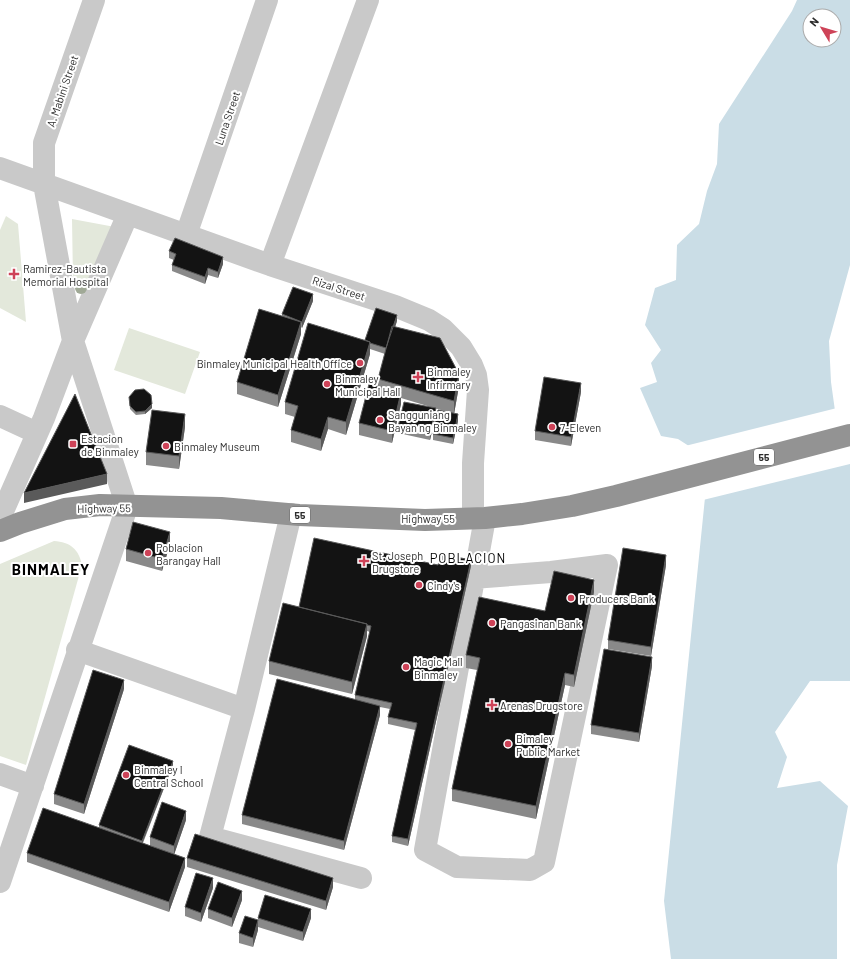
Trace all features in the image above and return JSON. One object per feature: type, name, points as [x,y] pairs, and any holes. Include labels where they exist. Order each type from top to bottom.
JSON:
[{"type":"highway","name":"Highway 55","points":[[0,531],[65,509],[100,505],[126,507],[221,508],[291,514],[425,520],[479,518],[572,506],[850,435]]},
{"type":"street","name":"A. Mabini Street","points":[[94,0],[44,143],[44,184],[73,341],[126,507]]},
{"type":"street","name":"Luna Street","points":[[186,235],[267,0]]},
{"type":"street","points":[[270,265],[368,0]]},
{"type":"street","name":"Rizal Street","points":[[0,168],[270,265],[395,306],[429,320],[443,329],[461,347],[476,375],[478,390],[473,463],[479,518],[473,578],[425,850],[457,867],[530,870],[544,862],[607,565],[551,572],[473,578]]},
{"type":"street","points":[[0,518],[44,418],[73,341],[128,214]]},
{"type":"street","points":[[0,416],[37,433]]},
{"type":"street","points":[[0,882],[126,507]]},
{"type":"street","points":[[291,514],[244,709],[210,837],[360,878]]},
{"type":"street","points":[[77,650],[244,709]]},
{"type":"street","points":[[0,774],[33,786]]},
{"type":"shaded area","points":[[797,0],[850,0],[850,265],[829,341],[831,382],[836,418],[850,457],[850,681],[810,681],[775,732],[787,757],[777,788],[820,781],[848,806],[837,865],[837,959],[671,959],[664,901],[707,478],[692,448],[678,439],[661,436],[640,388],[657,382],[651,363],[661,350],[645,325],[655,288],[676,280],[677,245],[699,224],[707,191],[717,164],[719,124],[792,11]]},
{"type":"shaded area","points":[[6,216],[18,224],[26,322],[0,308],[0,230]]},
{"type":"shaded area","points":[[72,219],[115,227],[89,285],[73,281]]},
{"type":"shaded area","points":[[129,328],[200,352],[185,394],[114,370]]},
{"type":"shaded area","points":[[54,541],[65,543],[73,547],[81,559],[82,565],[26,765],[0,756],[0,564]]},
{"type":"pier","points":[[837,408],[838,418],[850,453],[850,464],[703,500],[705,479],[690,449],[685,446]]},
{"type":"building","points":[[175,238],[223,257],[218,272],[208,268],[205,277],[172,265],[176,254],[169,251]]},
{"type":"building","points":[[293,287],[313,294],[302,322],[282,314]]},
{"type":"building","points":[[376,308],[397,315],[386,348],[365,340]]},
{"type":"building","points":[[259,309],[301,322],[278,395],[237,382]]},
{"type":"building","name":"Binmaley Municipal Hall","points":[[308,323],[370,342],[346,422],[328,417],[321,439],[291,430],[298,406],[285,402]]},
{"type":"building","name":"Binmaley Infirmary","points":[[392,326],[440,338],[459,374],[454,401],[378,379]]},
{"type":"building","points":[[544,377],[581,383],[571,437],[535,431]]},
{"type":"building","name":"Sangguniang Bayan ng Binmaley","points":[[369,384],[401,392],[392,431],[359,423]]},
{"type":"building","points":[[144,389],[151,395],[152,404],[145,411],[136,412],[130,406],[129,397],[135,390]]},
{"type":"building","name":"Estacion de Binmaley","points":[[75,394],[107,474],[24,493]]},
{"type":"building","points":[[404,402],[436,408],[430,433],[398,427]]},
{"type":"building","name":"Binmaley Museum","points":[[152,410],[185,414],[179,456],[146,452]]},
{"type":"building","points":[[438,410],[458,414],[453,438],[433,434]]},
{"type":"building","points":[[133,522],[170,532],[162,559],[126,549]]},
{"type":"building","name":"Magic Mall Binmaley","points":[[314,538],[438,565],[441,554],[471,560],[408,839],[392,836],[417,723],[388,717],[392,703],[355,695],[371,626],[299,607]]},
{"type":"building","points":[[623,548],[666,555],[651,647],[608,640]]},
{"type":"building","name":"Bimaley Public Market","points":[[554,571],[594,580],[574,675],[565,673],[536,806],[452,789],[480,658],[466,655],[479,597],[545,611]]},
{"type":"building","points":[[283,603],[367,624],[352,682],[269,661]]},
{"type":"building","points":[[604,649],[652,657],[639,733],[591,725]]},
{"type":"building","points":[[93,670],[124,680],[84,804],[54,794]]},
{"type":"building","points":[[277,679],[380,706],[344,841],[242,815]]},
{"type":"building","points":[[129,745],[173,761],[142,841],[99,825]]},
{"type":"building","points":[[162,802],[186,811],[174,846],[150,837]]},
{"type":"building","points":[[43,808],[185,858],[169,902],[27,853]]},
{"type":"building","points":[[195,834],[333,878],[326,901],[187,858]]},
{"type":"building","points":[[196,873],[213,878],[201,913],[185,907]]},
{"type":"building","points":[[218,882],[242,891],[232,918],[208,909]]},
{"type":"building","points":[[265,895],[311,909],[303,932],[258,918]]},
{"type":"building","points":[[245,916],[258,920],[253,938],[239,933]]},
{"type":"place","name":"Ramirez-Bautista Memorial Hospital","points":[[14,274]]},
{"type":"place","name":"Binmaley Municipal Health Office","points":[[360,363]]},
{"type":"place","name":"Binmaley Infirmary","points":[[418,377]]},
{"type":"place","name":"Binmaley Municipal Hall","points":[[327,384]]},
{"type":"place","name":"Sangguniang Bayan ng Binmaley","points":[[380,420]]},
{"type":"place","name":"7-Eleven","points":[[552,427]]},
{"type":"place","name":"Estacion de Binmaley","points":[[73,444]]},
{"type":"place","name":"Binmaley Museum","points":[[166,446]]},
{"type":"place","name":"Poblacion Barangay Hall","points":[[148,553]]},
{"type":"place","name":"St. Joseph Drugstore","points":[[364,561]]},
{"type":"place","name":"Cindy's","points":[[419,585]]},
{"type":"place","name":"Producers Bank","points":[[571,598]]},
{"type":"place","name":"Pangasinan Bank","points":[[492,623]]},
{"type":"place","name":"Magic Mall Binmaley","points":[[406,667]]},
{"type":"place","name":"Arenas Drugstore","points":[[492,705]]},
{"type":"place","name":"Bimaley Public Market","points":[[508,744]]},
{"type":"place","name":"Binmaley I Central School","points":[[126,775]]},
{"type":"district","name":"POBLACION","points":[[468,558]]},
{"type":"district","name":"BINMALEY","points":[[51,569]]}]
